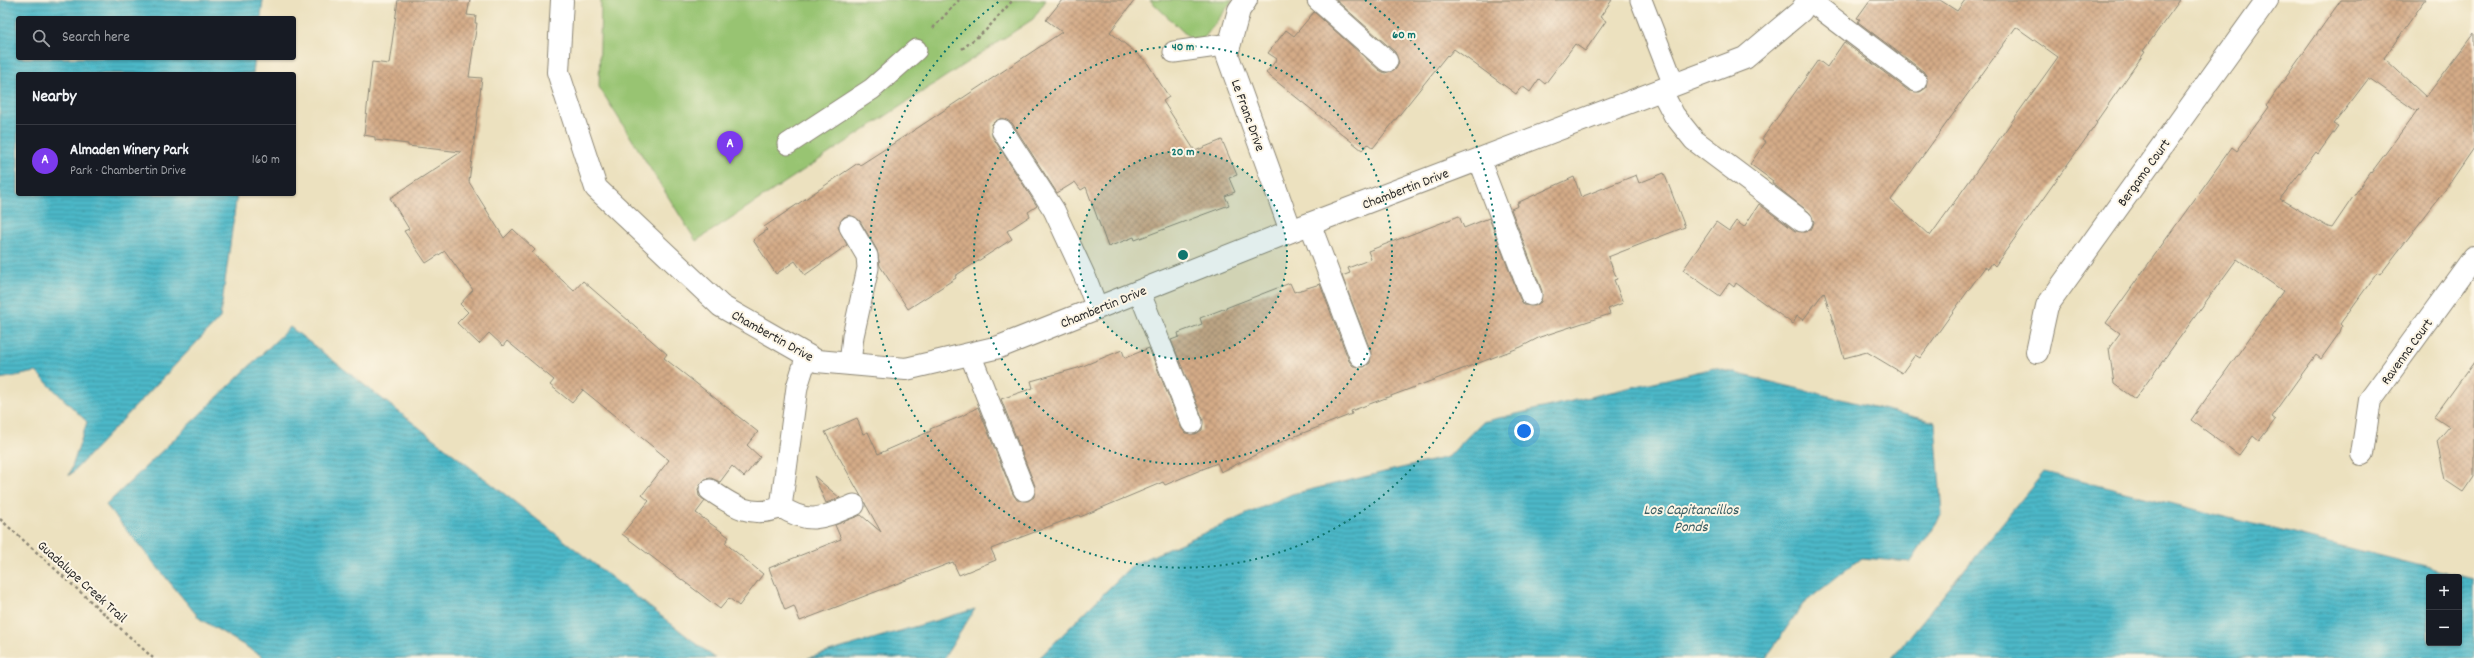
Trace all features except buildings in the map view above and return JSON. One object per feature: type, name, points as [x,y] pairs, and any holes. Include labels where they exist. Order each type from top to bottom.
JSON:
[{"type":"street","name":"Chambertin Drive","points":[[562,0],[558,72],[596,188],[721,306],[817,361],[906,369],[999,347],[1301,227],[1745,58],[1801,11],[1809,0]]},
{"type":"street","name":"Le Franc Drive","points":[[1246,0],[1239,10],[1227,54],[1301,227]]},
{"type":"street","name":"Bergamo Court","points":[[2037,352],[2047,306],[2267,0]]},
{"type":"street","name":"Ravenna Court","points":[[2362,454],[2370,400],[2474,257]]},
{"type":"lane","points":[[1318,0],[1387,61]]},
{"type":"lane","points":[[1641,0],[1668,87],[1674,115],[1694,140],[1802,221]]},
{"type":"lane","points":[[1809,0],[1916,81]]},
{"type":"lane","points":[[1174,52],[1230,44]]},
{"type":"lane","points":[[788,144],[872,89],[916,50]]},
{"type":"lane","points":[[1002,130],[1054,210],[1086,279],[1097,308]]},
{"type":"lane","points":[[1479,159],[1531,295]]},
{"type":"lane","points":[[850,227],[867,256],[868,268],[852,336],[850,364]]},
{"type":"lane","points":[[1301,227],[1360,356]]},
{"type":"lane","points":[[1139,292],[1192,423]]},
{"type":"lane","points":[[970,354],[1024,490]]},
{"type":"lane","points":[[781,507],[797,387],[807,355]]},
{"type":"lane","points":[[710,490],[736,508],[749,512],[765,512],[781,507]]},
{"type":"lane","points":[[781,507],[793,515],[811,520],[820,519],[854,505]]},
{"type":"path","points":[[916,50],[945,13],[959,0]]},
{"type":"path","points":[[962,50],[986,30],[1013,0]]},
{"type":"path","name":"Guadalupe Creek Trail","points":[[0,519],[153,658]]},
{"type":"green space","points":[[601,0],[1046,0],[1033,19],[696,241],[599,87]]},
{"type":"green space","points":[[1150,0],[1233,0],[1198,46]]},
{"type":"water","points":[[0,0],[263,0],[261,16],[16,16],[16,60],[255,60],[253,72],[16,72],[16,196],[237,196],[220,318],[69,476],[87,422],[36,372],[0,379]]},
{"type":"water","points":[[290,327],[715,658],[265,658],[200,619],[106,505]]},
{"type":"water","name":"Los Capitancillos Ponds","points":[[1714,368],[1935,422],[1942,514],[1911,562],[1861,558],[1803,604],[1766,658],[1039,658],[1132,565],[1292,494],[1448,457],[1482,422]]},
{"type":"water","points":[[2044,472],[2454,574],[2426,574],[2426,646],[2462,646],[2462,576],[2474,579],[2474,658],[1892,658]]},
{"type":"water","points":[[975,609],[944,658],[808,658]]},
{"type":"place","name":"Almaden Winery Park","points":[[730,164]]}]
